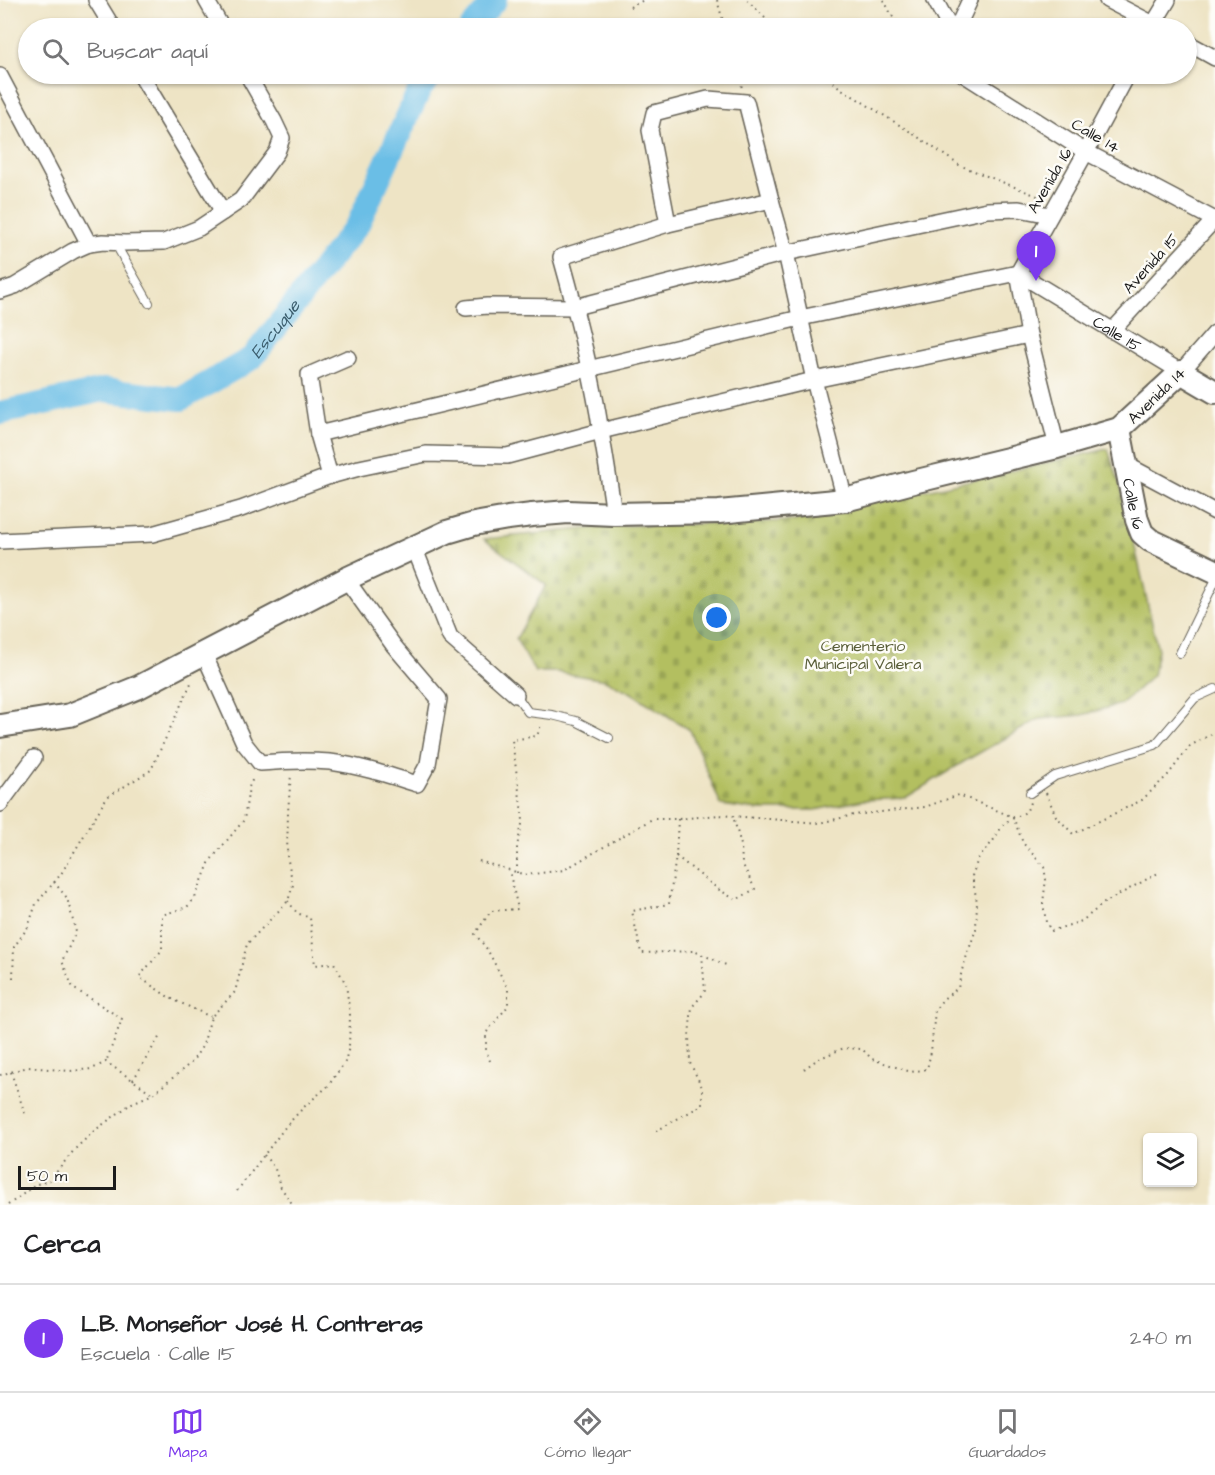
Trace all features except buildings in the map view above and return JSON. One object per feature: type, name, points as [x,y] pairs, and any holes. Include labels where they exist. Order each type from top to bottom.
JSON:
[{"type":"main road","name":"Calle 15","points":[[1181,372],[1215,393]]},
{"type":"main road","name":"Avenida 14","points":[[1119,429],[1181,372]]},
{"type":"main road","points":[[0,726],[70,715],[139,687],[346,579],[447,532],[474,524],[568,512],[614,514],[719,512],[846,500],[1057,447],[1119,429]]},
{"type":"main road","name":"Calle 16","points":[[1119,429],[1139,527],[1145,537],[1215,571]]},
{"type":"street","points":[[96,0],[107,18]]},
{"type":"street","points":[[206,0],[216,18]]},
{"type":"street","points":[[935,0],[945,18]]},
{"type":"street","points":[[962,18],[970,0]]},
{"type":"street","points":[[1107,0],[1139,18]]},
{"type":"street","points":[[1159,18],[1168,0]]},
{"type":"street","points":[[1197,48],[1215,58]]},
{"type":"street","points":[[0,76],[89,244]]},
{"type":"street","points":[[146,84],[223,212]]},
{"type":"street","points":[[0,291],[15,286],[73,251],[89,244],[164,242],[199,228],[241,200],[277,152],[282,138],[253,84]]},
{"type":"street","name":"Calle 14","points":[[979,84],[1086,152],[1215,219]]},
{"type":"street","name":"Avenida 16","points":[[1018,273],[1123,84]]},
{"type":"street","points":[[668,224],[650,130],[654,113],[708,99],[746,102],[786,252],[814,380],[846,500]]},
{"type":"street","points":[[614,514],[589,370],[561,257],[668,224],[771,200]]},
{"type":"street","points":[[466,308],[487,306],[575,307],[786,252],[987,210],[1054,209]]},
{"type":"street","name":"Avenida 15","points":[[1112,331],[1215,219]]},
{"type":"street","points":[[318,434],[800,318],[1018,273],[1029,334],[1057,447]]},
{"type":"street","name":"Calle 15","points":[[1018,273],[1181,372]]},
{"type":"street","name":"Avenida 14","points":[[1181,372],[1215,333]]},
{"type":"street","points":[[3,545],[152,534],[241,509],[330,476],[359,468],[426,454],[507,456],[814,380],[1029,334]]},
{"type":"street","points":[[330,476],[318,434],[309,375],[348,358]]},
{"type":"street","points":[[1127,465],[1215,512]]},
{"type":"street","points":[[414,547],[450,637],[516,695]]},
{"type":"street","points":[[204,654],[244,742],[260,763],[291,760],[331,762],[375,771],[417,784],[428,764],[439,699],[394,646],[346,579]]},
{"type":"street","points":[[0,804],[34,758]]},
{"type":"lane","points":[[118,243],[119,250],[148,303]]},
{"type":"lane","points":[[1180,653],[1215,582]]},
{"type":"lane","points":[[1030,793],[1056,776],[1155,745],[1194,698],[1215,689]]},
{"type":"lane","points":[[516,695],[528,712],[576,721],[609,738]]},
{"type":"path","points":[[630,7],[644,0]]},
{"type":"path","points":[[717,0],[722,18]]},
{"type":"path","points":[[747,0],[765,18]]},
{"type":"path","points":[[884,0],[894,18]]},
{"type":"path","points":[[835,84],[959,165],[1054,209]]},
{"type":"path","points":[[13,978],[14,948],[27,927],[36,904],[61,874],[107,797],[151,770],[204,654]]},
{"type":"path","points":[[517,873],[518,846],[523,820],[512,740],[537,736],[541,727],[542,714]]},
{"type":"path","points":[[1042,785],[1056,816],[1073,834],[1142,800],[1168,775],[1190,746],[1215,732]]},
{"type":"path","points":[[8,1205],[37,1184],[50,1180],[75,1149],[94,1131],[132,1103],[153,1094],[192,1062],[203,1046],[211,1017],[235,993],[247,944],[288,901],[293,885],[287,856],[291,760]]},
{"type":"path","points":[[211,1017],[170,998],[139,976],[162,950],[162,915],[187,907],[195,898],[210,861],[243,820],[249,787],[260,763]]},
{"type":"path","points":[[804,1069],[818,1059],[844,1048],[862,1049],[872,1059],[911,1072],[927,1069],[932,1052],[935,1010],[943,999],[958,988],[976,929],[977,902],[972,876],[978,859],[1004,823],[1026,812],[1030,793]]},
{"type":"path","points":[[478,861],[526,875],[564,870],[652,819],[719,815],[819,823],[854,815],[925,807],[959,795],[1013,817],[1023,843],[1044,867],[1046,879],[1043,903],[1046,922],[1051,931],[1082,921],[1104,903],[1158,873]]},
{"type":"path","points":[[676,856],[736,900],[755,889],[742,863],[741,844],[733,816]]},
{"type":"path","points":[[678,819],[676,856],[669,904],[632,911],[641,953],[694,951],[726,965]]},
{"type":"path","points":[[490,1061],[486,1050],[486,1033],[508,1006],[508,989],[487,949],[475,934],[490,911],[518,909],[509,870]]},
{"type":"path","points":[[0,1075],[27,1067],[70,1071],[92,1069],[106,1062],[122,1019],[73,988],[62,961],[76,932],[67,898],[54,882]]},
{"type":"path","points":[[237,1191],[286,1126],[328,1086],[345,1062],[349,1047],[350,1015],[346,984],[334,963],[315,965],[310,918],[297,914],[288,901]]},
{"type":"path","points":[[656,1131],[702,1105],[702,1087],[690,1063],[689,1035],[692,1007],[705,992],[702,954]]},
{"type":"path","points":[[133,1080],[160,1036]]},
{"type":"path","points":[[106,1062],[153,1094]]},
{"type":"path","points":[[11,1072],[25,1114]]},
{"type":"path","points":[[264,1155],[275,1169],[280,1186],[293,1205]]},
{"type":"green space","name":"Cementerio Municipal Valera","points":[[1108,449],[1124,498],[1158,650],[1153,675],[1121,704],[1082,715],[1039,719],[905,798],[863,800],[815,810],[759,810],[721,805],[690,730],[630,692],[605,680],[557,672],[535,672],[516,639],[546,585],[484,539],[614,526],[794,521]]},
{"type":"waterway","name":"Escuque","points":[[480,18],[495,0]]},
{"type":"waterway","name":"Escuque","points":[[0,413],[103,390],[181,399],[252,358],[358,224],[424,84]]},
{"type":"place","name":"L.B. Monseñor José H. Contreras","points":[[1036,281]]}]
